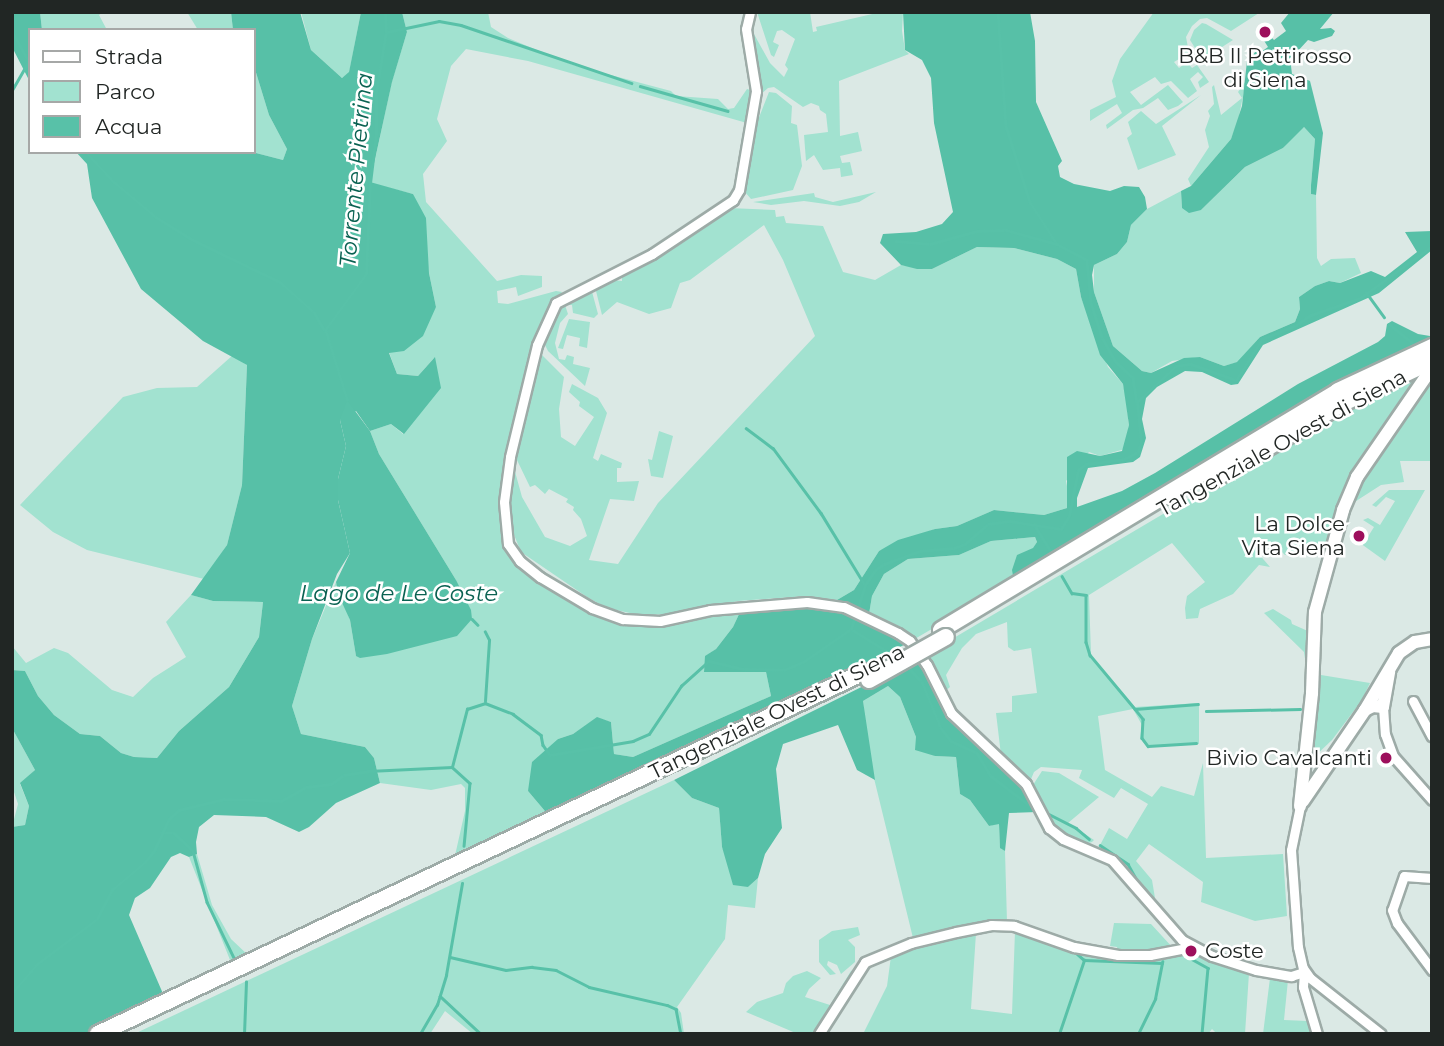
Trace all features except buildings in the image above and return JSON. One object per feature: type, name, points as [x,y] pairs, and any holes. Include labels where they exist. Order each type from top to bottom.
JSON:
[{"type":"highway","name":"Tangenziale Ovest di Siena","points":[[119,1034],[734,740],[943,633],[1325,398],[1412,362],[1432,347]]},
{"type":"highway","name":"Tangenziale Ovest di Siena","points":[[1412,362],[1432,361]]},
{"type":"highway","name":"Tangenziale Ovest di Siena","points":[[98,1034],[734,740]]},
{"type":"street","points":[[750,12],[747,29],[756,91],[740,190],[733,200],[644,259],[575,291],[556,303],[537,345],[510,457],[504,502],[505,533],[515,555],[540,577],[592,608],[623,620],[660,621],[710,610],[807,601],[844,607],[869,618],[910,641],[951,713],[1026,784],[1049,828],[1063,839],[1112,860],[1177,935],[1192,947],[1256,970],[1295,976],[1304,972]]},
{"type":"street","points":[[1300,806],[1313,686],[1315,612],[1346,502],[1362,470],[1431,368]]},
{"type":"street","points":[[1317,1034],[1303,987],[1304,972],[1298,947],[1291,855],[1295,819],[1317,778],[1365,710],[1396,657],[1409,646],[1432,639]]},
{"type":"street","points":[[1396,657],[1389,673],[1383,707],[1384,728],[1393,756],[1429,793]]},
{"type":"street","points":[[1413,701],[1432,736]]},
{"type":"street","points":[[1365,710],[1373,706],[1383,707]]},
{"type":"street","points":[[1304,770],[1317,778]]},
{"type":"street","points":[[1432,878],[1404,876],[1392,910],[1397,923],[1432,970]]},
{"type":"street","points":[[819,1034],[865,962],[911,943],[956,932],[992,925],[1014,926],[1085,950],[1118,955],[1150,955],[1192,947]]},
{"type":"street","points":[[1304,972],[1381,1034]]},
{"type":"street","points":[[1310,1009],[1311,993],[1318,984]]},
{"type":"green space","points":[[40,12],[103,12],[99,15],[106,28],[42,28]]},
{"type":"green space","points":[[187,12],[231,12],[233,28],[197,28]]},
{"type":"green space","points":[[301,12],[361,12],[349,73],[342,78],[311,50]]},
{"type":"green space","points":[[402,12],[488,12],[491,27],[508,38],[573,65],[671,91],[676,96],[718,99],[728,109],[734,108],[747,89],[753,91],[747,123],[528,61],[466,49],[451,66],[437,119],[447,141],[423,174],[426,202],[497,281],[521,275],[542,276],[542,287],[518,296],[516,287],[497,291],[498,303],[508,304],[556,291],[562,292],[546,314],[532,349],[500,500],[500,519],[507,545],[514,558],[616,620],[683,620],[741,610],[733,627],[716,649],[706,656],[704,671],[766,672],[771,696],[633,757],[614,754],[611,722],[597,718],[573,734],[558,739],[528,791],[550,817],[454,860],[465,811],[465,788],[461,784],[431,790],[380,783],[374,758],[365,747],[301,734],[292,706],[312,639],[336,582],[350,620],[356,656],[456,580],[379,454],[370,431],[391,424],[403,434],[434,358],[418,376],[397,374],[389,352],[436,307],[413,194],[370,183],[392,81],[407,32]]},
{"type":"green space","points":[[757,12],[810,12],[813,32],[817,31],[816,27],[881,12],[903,12],[902,31],[905,50],[909,54],[839,81],[840,136],[858,132],[862,151],[840,156],[842,163],[850,162],[853,175],[841,177],[840,168],[823,170],[814,155],[806,161],[804,135],[828,132],[826,114],[819,106],[811,103],[803,107],[774,87],[768,88],[759,96],[760,84],[749,25],[770,63],[784,77],[788,69],[785,65],[795,39],[782,30],[777,31],[773,42],[779,45],[774,57],[771,55]]},
{"type":"green space","points":[[1154,12],[1259,13],[1231,31],[1207,18],[1200,19],[1192,26],[1186,37],[1189,53],[1174,62],[1179,68],[1187,62],[1192,68],[1197,65],[1209,82],[1200,88],[1198,82],[1203,77],[1198,72],[1190,79],[1197,91],[1188,98],[1171,81],[1161,84],[1155,77],[1130,92],[1141,105],[1168,85],[1183,102],[1178,106],[1168,110],[1158,98],[1143,108],[1133,110],[1107,129],[1106,125],[1122,113],[1117,104],[1090,121],[1090,110],[1116,97],[1112,81],[1120,59]]},
{"type":"green space","points":[[1202,23],[1233,40],[1208,56],[1200,56],[1190,40],[1194,30]]},
{"type":"green space","points":[[256,73],[269,115],[287,149],[283,160],[256,153]]},
{"type":"green space","points":[[1246,81],[1238,121],[1231,139],[1191,186],[1188,179],[1209,147],[1205,130],[1210,116],[1208,111],[1214,104],[1212,87],[1214,85],[1221,115],[1242,98],[1238,92]]},
{"type":"green space","points":[[769,92],[776,93],[792,106],[791,123],[797,125],[802,166],[793,190],[751,199],[745,192],[745,183],[753,122],[758,120]]},
{"type":"green space","points":[[1201,95],[1162,126],[1176,155],[1138,170],[1127,138],[1132,134],[1128,122],[1141,111],[1156,124]]},
{"type":"green space","points":[[1304,127],[1315,139],[1311,194],[1316,195],[1317,258],[1321,266],[1331,259],[1355,258],[1361,273],[1340,283],[1329,281],[1315,286],[1299,297],[1300,309],[1295,322],[1260,337],[1238,362],[1224,366],[1200,357],[1172,361],[1151,373],[1142,371],[1113,346],[1094,292],[1094,265],[1117,254],[1127,242],[1131,225],[1147,209],[1181,191],[1182,208],[1201,210],[1245,167],[1283,148],[1299,129]]},
{"type":"green space","points":[[876,192],[859,202],[840,206],[804,201],[771,205],[753,202],[814,193],[815,197],[833,202]]},
{"type":"green space","points":[[729,208],[775,210],[776,217],[784,216],[786,223],[823,226],[843,272],[875,280],[901,265],[932,269],[977,247],[1014,248],[1057,259],[1076,269],[1081,297],[1108,367],[1123,384],[1129,425],[1125,449],[1100,456],[1089,452],[1066,481],[1069,496],[1067,508],[1044,515],[994,510],[957,526],[935,529],[879,551],[854,590],[837,600],[807,596],[738,601],[676,614],[639,615],[607,608],[587,597],[521,552],[510,525],[509,489],[514,468],[522,497],[545,537],[570,546],[587,536],[581,519],[573,510],[574,507],[566,502],[568,499],[549,489],[545,494],[535,485],[530,487],[516,458],[541,354],[564,377],[559,409],[561,437],[575,446],[594,417],[579,406],[580,402],[569,392],[572,384],[598,398],[607,413],[593,458],[598,461],[601,454],[622,463],[621,468],[617,468],[617,482],[639,481],[634,501],[610,499],[589,560],[618,564],[658,503],[815,336],[783,260],[764,225],[690,280],[680,283],[671,308],[649,314],[617,302],[602,315],[595,287],[612,280],[622,281],[622,276]]},
{"type":"green space","points":[[591,288],[598,314],[594,318],[573,313],[572,305],[565,305],[568,314],[560,323],[555,343],[559,359],[565,360],[567,355],[574,357],[573,364],[590,368],[585,386],[548,351],[544,343],[560,306]]},
{"type":"green space","points":[[569,319],[590,322],[587,348],[579,346],[580,338],[567,335],[563,349],[558,348]]},
{"type":"green space","points":[[233,355],[247,365],[242,485],[227,545],[204,579],[87,550],[53,532],[20,505],[123,397],[157,388],[197,387]]},
{"type":"green space","points":[[1426,368],[1353,476],[1327,560],[1307,550],[1285,555],[1279,549],[1275,552],[1268,544],[1258,553],[1270,567],[1259,565],[1233,594],[1200,609],[1198,618],[1186,619],[1187,596],[1205,582],[1172,543],[1089,595],[1091,654],[1135,707],[1199,703],[1199,744],[1147,747],[1140,738],[1142,725],[1133,709],[1098,716],[1105,770],[1152,797],[1161,786],[1194,796],[1203,763],[1206,858],[1283,854],[1287,916],[1255,921],[1201,902],[1203,882],[1149,844],[1136,861],[1152,880],[1155,898],[1150,897],[1116,859],[1098,849],[1109,828],[1127,839],[1148,804],[1121,788],[1114,798],[1079,778],[1082,770],[1041,767],[1034,772],[1029,784],[1021,772],[1001,755],[996,713],[1012,712],[1012,696],[1037,693],[1031,648],[1014,651],[1008,647],[1007,622],[976,634],[962,648],[946,675],[950,687],[944,692],[925,655],[1315,424]]},
{"type":"green space","points":[[1427,386],[1432,386],[1432,461],[1400,461],[1404,482],[1381,485],[1353,503],[1365,477]]},
{"type":"green space","points":[[659,431],[673,436],[663,478],[651,476],[648,459],[652,460]]},
{"type":"green space","points":[[1389,490],[1425,490],[1385,561],[1353,538],[1362,543],[1374,527],[1363,520],[1368,518],[1380,525],[1395,501],[1386,497],[1376,507],[1372,505]]},
{"type":"green space","points":[[1035,537],[1037,542],[1014,581],[913,640],[869,614],[872,596],[884,574],[908,559],[959,555],[991,541]]},
{"type":"green space","points":[[191,595],[213,601],[263,602],[259,637],[229,687],[179,731],[157,758],[134,757],[121,753],[100,736],[80,734],[54,715],[38,696],[25,671],[12,670],[12,646],[26,663],[54,648],[68,653],[112,690],[133,697],[153,678],[186,657],[166,622]]},
{"type":"green space","points":[[1273,609],[1291,620],[1292,624],[1310,632],[1305,711],[1307,672],[1304,652],[1264,613]]},
{"type":"green space","points":[[1321,675],[1370,683],[1362,700],[1332,740],[1312,759]]},
{"type":"green space","points":[[888,686],[900,697],[916,737],[935,756],[956,757],[960,794],[970,800],[989,826],[999,823],[1000,847],[1005,851],[1007,922],[913,938],[871,766],[865,727],[863,701]]},
{"type":"green space","points":[[12,728],[35,770],[20,784],[29,806],[25,825],[12,827],[18,804],[12,786]]},
{"type":"green space","points":[[1042,771],[1059,773],[1099,797],[1068,823],[1094,840],[1092,842],[1085,844],[1063,834],[1050,822],[1033,785]]},
{"type":"green space","points":[[674,780],[692,798],[719,808],[722,847],[727,859],[748,887],[758,878],[755,908],[728,905],[725,939],[677,1007],[681,1013],[684,1034],[473,1034],[445,1011],[430,1034],[134,1034]]},
{"type":"green space","points":[[197,854],[212,905],[231,939],[249,956],[232,965],[189,857]]},
{"type":"green space","points":[[1114,923],[1151,924],[1173,948],[1149,952],[1118,952],[1117,947],[1110,946]]},
{"type":"green space","points":[[858,927],[860,935],[848,940],[855,947],[855,962],[841,974],[837,965],[828,961],[827,965],[836,974],[830,975],[819,962],[819,940],[832,931]]},
{"type":"green space","points":[[1015,931],[1093,956],[1160,958],[1191,952],[1249,973],[1245,1034],[1216,1033],[1212,1029],[1208,1034],[863,1034],[887,986],[891,956],[923,945],[976,933],[971,1009],[1012,1014]]},
{"type":"green space","points":[[860,966],[817,1034],[798,1034],[746,1012],[757,1002],[783,993],[786,983],[793,976],[807,971],[821,978],[805,997],[830,1005],[851,971]]},
{"type":"green space","points":[[1270,978],[1288,980],[1284,1020],[1308,1021],[1311,1034],[1263,1034]]},
{"type":"shaded area","points":[[12,12],[40,12],[42,28],[28,28],[28,78],[12,47]]},
{"type":"shaded area","points":[[231,12],[300,12],[311,50],[342,78],[349,72],[361,12],[402,12],[407,32],[392,82],[370,182],[413,194],[426,218],[429,273],[436,307],[423,336],[404,351],[389,353],[397,374],[418,376],[435,357],[441,388],[404,434],[391,424],[370,431],[356,411],[340,420],[346,446],[338,479],[338,500],[350,553],[337,574],[312,639],[292,706],[301,734],[365,747],[374,758],[380,783],[336,803],[309,827],[299,832],[266,817],[214,815],[199,827],[197,854],[189,857],[180,853],[171,857],[150,888],[135,898],[129,915],[164,996],[88,1034],[12,1034],[12,827],[25,825],[29,806],[20,783],[35,770],[12,728],[12,670],[25,671],[38,696],[54,715],[80,734],[100,736],[121,753],[134,757],[157,758],[179,731],[229,687],[259,637],[263,602],[213,601],[191,595],[227,545],[242,485],[247,365],[203,341],[141,289],[92,198],[87,164],[78,154],[256,153],[283,160],[287,149],[269,115],[256,73],[256,28],[233,28]]},
{"type":"shaded area","points":[[903,12],[1030,12],[1035,41],[1036,102],[1062,161],[1058,166],[1060,177],[1074,184],[1110,191],[1124,186],[1139,187],[1145,197],[1147,209],[1131,225],[1127,242],[1117,254],[1094,265],[1092,275],[1094,292],[1113,346],[1142,371],[1151,373],[1184,358],[1200,357],[1224,366],[1237,362],[1260,337],[1295,322],[1300,309],[1299,297],[1315,286],[1329,281],[1340,283],[1371,271],[1385,277],[1417,252],[1405,232],[1432,231],[1432,250],[1379,293],[1263,345],[1238,384],[1231,385],[1202,372],[1185,371],[1157,387],[1146,398],[1142,419],[1146,438],[1140,457],[1133,462],[1088,468],[1077,498],[1077,507],[1122,491],[1155,473],[1298,384],[1378,342],[1385,336],[1387,324],[1392,321],[1418,334],[1430,336],[1432,342],[1014,581],[1012,570],[1017,555],[1033,548],[1037,542],[1035,537],[991,541],[959,555],[908,559],[884,574],[872,596],[869,614],[837,600],[854,590],[879,551],[898,540],[935,529],[957,526],[994,510],[1044,515],[1067,508],[1067,457],[1077,451],[1100,456],[1122,451],[1129,425],[1123,384],[1100,355],[1081,297],[1076,269],[1057,259],[1014,248],[977,247],[932,269],[917,269],[901,265],[880,243],[883,234],[916,232],[942,224],[953,212],[934,123],[931,78],[922,60],[905,50]]},
{"type":"shaded area","points":[[1290,12],[1334,12],[1320,29],[1331,28],[1335,31],[1332,36],[1314,42],[1308,40],[1296,53],[1291,66],[1292,74],[1310,81],[1323,133],[1316,195],[1311,194],[1315,139],[1304,127],[1283,148],[1245,167],[1201,210],[1189,213],[1182,208],[1181,191],[1191,186],[1231,139],[1242,106],[1247,61],[1259,48],[1261,52],[1268,47],[1263,39],[1269,35],[1274,40],[1286,31],[1281,23]]},
{"type":"shaded area","points":[[807,604],[836,607],[908,643],[550,817],[528,791],[532,762],[558,739],[573,734],[597,717],[611,722],[614,754],[633,757],[771,696],[766,672],[704,672],[705,656],[716,649],[733,627],[741,610]]},
{"type":"shaded area","points":[[918,659],[948,716],[1023,786],[1037,812],[1009,813],[1005,851],[1000,848],[999,824],[989,826],[970,800],[960,794],[956,757],[935,756],[915,750],[916,737],[900,697],[888,686],[863,701],[875,780],[857,770],[838,725],[783,744],[776,769],[782,828],[765,854],[758,878],[748,887],[733,885],[722,847],[719,808],[692,798],[674,780]]},
{"type":"water","name":"Lago de Le Coste","points":[[347,400],[370,431],[379,454],[456,580],[471,610],[472,619],[457,636],[387,654],[360,658],[356,656],[350,620],[336,582],[350,553],[338,500],[338,479],[346,446],[340,420]]},
{"type":"waterway","name":"Torrente Pietrina","points":[[347,400],[325,330],[366,274],[370,183],[376,134],[376,93],[386,32],[385,12]]},
{"type":"waterway","points":[[998,12],[1006,126],[1030,202],[1057,244],[1087,260],[1091,303],[1103,339],[1116,362],[1133,378],[1137,402]]},
{"type":"waterway","points":[[387,32],[439,21],[461,25],[631,83]]},
{"type":"waterway","points":[[12,31],[28,60]]},
{"type":"waterway","points":[[12,90],[28,62]]},
{"type":"waterway","points":[[640,86],[728,111]]},
{"type":"waterway","points":[[88,154],[114,182],[156,217],[189,238],[280,282],[314,312],[324,329]]},
{"type":"waterway","points":[[896,241],[930,244],[977,231],[1006,230],[1057,244]]},
{"type":"waterway","points":[[12,993],[37,964],[97,919],[112,890],[145,862],[154,851],[169,819],[179,810],[224,799],[281,801],[306,787],[331,784],[344,775],[368,771],[452,767],[467,709],[485,703],[513,714],[541,735],[543,745],[550,755],[633,741],[649,734],[681,686],[709,661],[745,669],[784,670],[803,662],[851,629],[865,585],[875,570],[884,564],[920,551],[954,548],[965,544],[988,524],[1010,521],[1061,529],[1069,516],[1078,470],[1086,464],[1124,459],[1138,452],[1141,443],[1137,402],[1176,366],[1191,364],[1236,380],[1262,339],[1296,325],[1311,315],[1360,298],[1432,246]]},
{"type":"waterway","points":[[1366,292],[1384,317]]},
{"type":"waterway","points":[[1389,324],[1416,346]]},
{"type":"waterway","points":[[746,428],[773,448],[821,513],[865,585]]},
{"type":"waterway","points":[[1034,524],[1052,553]]},
{"type":"waterway","points":[[1062,576],[1072,593],[1086,595],[1086,642],[1090,655],[1135,709],[1198,704]]},
{"type":"waterway","points":[[472,619],[478,625]]},
{"type":"waterway","points":[[851,629],[898,658]]},
{"type":"waterway","points":[[485,632],[489,640],[485,701]]},
{"type":"waterway","points":[[908,667],[922,682],[941,728],[951,741],[977,753],[991,776],[1033,808]]},
{"type":"waterway","points":[[1135,709],[1143,719],[1142,738],[1148,746],[1196,743]]},
{"type":"waterway","points":[[1206,711],[1300,709]]},
{"type":"waterway","points":[[452,767],[470,783],[464,846]]},
{"type":"waterway","points":[[1045,812],[1076,828],[1089,839]]},
{"type":"waterway","points":[[161,833],[174,833],[193,851],[207,902],[235,960]]},
{"type":"waterway","points":[[1100,845],[1128,864],[1142,889]]},
{"type":"waterway","points":[[420,1034],[437,1005],[446,975],[462,883]]},
{"type":"waterway","points":[[1074,951],[1084,960]]},
{"type":"waterway","points":[[1181,953],[1208,968],[1202,1034]]},
{"type":"waterway","points":[[450,957],[506,970],[532,967],[556,970],[589,987],[667,1005],[676,1009],[681,1034]]},
{"type":"waterway","points":[[1059,1034],[1084,960],[1162,963]]},
{"type":"waterway","points":[[1138,1034],[1155,999],[1162,962]]},
{"type":"waterway","points":[[244,1034],[246,982]]},
{"type":"waterway","points":[[440,996],[481,1034]]},
{"type":"place","name":"B&B Il Pettirosso di Siena","points":[[1265,32]]},
{"type":"place","name":"La Dolce Vita Siena","points":[[1359,536]]},
{"type":"place","name":"Bivio Cavalcanti","points":[[1386,758]]},
{"type":"place","name":"Coste","points":[[1191,951]]}]
